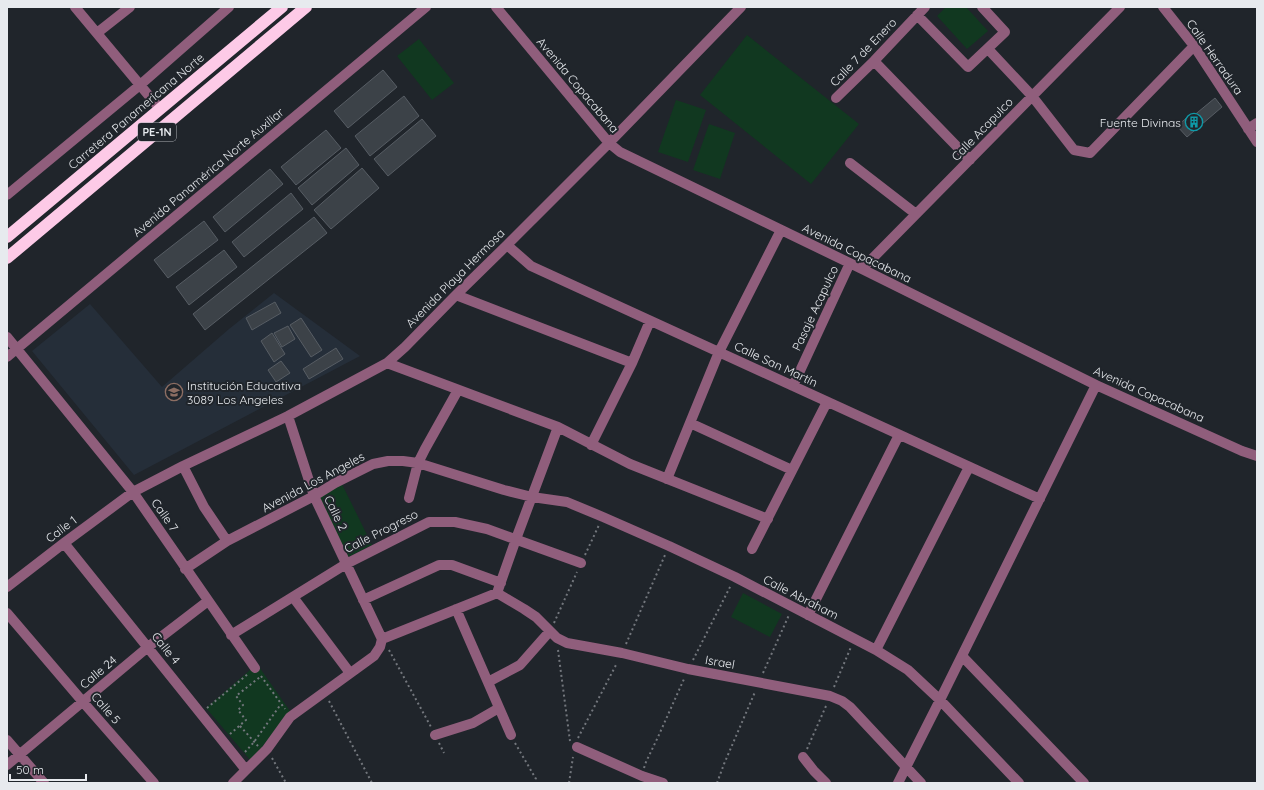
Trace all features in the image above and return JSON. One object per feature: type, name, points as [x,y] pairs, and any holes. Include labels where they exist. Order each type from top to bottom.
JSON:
[{"type":"highway","name":"Carretera Panamericana Norte","points":[[7,237],[282,7]]},
{"type":"highway","name":"PE-1N","points":[[7,258],[306,7]]},
{"type":"street","points":[[75,7],[160,109]]},
{"type":"street","points":[[97,33],[130,7]]},
{"type":"street","points":[[7,195],[140,85],[229,7]]},
{"type":"street","name":"Avenida Panamérica Norte Auxiliar","points":[[7,357],[426,7]]},
{"type":"street","name":"Avenida Copacabana","points":[[496,7],[609,143],[620,152],[850,263],[1096,385],[1242,451],[1257,456]]},
{"type":"street","name":"Avenida Playa Hermosa","points":[[133,492],[183,466],[288,416],[387,363],[405,347],[609,143],[741,7]]},
{"type":"street","name":"Calle 7 de Enero","points":[[836,98],[874,61],[925,7]]},
{"type":"street","points":[[917,15],[968,67],[1005,32],[982,7]]},
{"type":"street","name":"Calle Acapulco","points":[[862,269],[1120,7]]},
{"type":"street","name":"Calle Herradura","points":[[1164,7],[1194,46],[1257,142]]},
{"type":"street","points":[[988,49],[1032,96],[1074,150],[1090,153],[1194,46]]},
{"type":"street","points":[[874,61],[970,160]]},
{"type":"street","points":[[1248,129],[1257,123]]},
{"type":"street","points":[[850,163],[916,214]]},
{"type":"street","points":[[667,479],[719,352],[781,230]]},
{"type":"street","name":"Calle San Martín","points":[[507,245],[531,266],[1040,499]]},
{"type":"street","name":"Pasaje Acapulco","points":[[793,386],[850,263]]},
{"type":"street","points":[[456,295],[632,364]]},
{"type":"street","points":[[591,445],[632,364],[650,320]]},
{"type":"street","name":"Calle 7","points":[[7,337],[133,492],[258,672]]},
{"type":"street","points":[[387,363],[558,427],[630,464],[768,519]]},
{"type":"street","points":[[898,783],[1096,385]]},
{"type":"street","points":[[409,498],[418,463],[458,390]]},
{"type":"street","points":[[752,549],[827,402]]},
{"type":"street","name":"Calle 2","points":[[288,416],[314,496],[382,639]]},
{"type":"street","points":[[690,423],[792,470]]},
{"type":"street","points":[[233,783],[246,770],[290,717],[374,656],[380,647],[382,639],[497,593],[558,427]]},
{"type":"street","points":[[808,615],[899,434]]},
{"type":"street","name":"Avenida Los Angeles","points":[[186,569],[227,541],[373,464],[388,461],[418,463],[504,490],[532,497]]},
{"type":"street","points":[[183,466],[204,507],[227,541]]},
{"type":"street","points":[[876,650],[970,467]]},
{"type":"street","name":"Calle 1","points":[[7,588],[64,543],[133,492]]},
{"type":"street","name":"Calle Abraham","points":[[532,497],[567,502],[669,546],[735,577],[876,650],[908,670],[940,700],[1019,783]]},
{"type":"street","name":"Calle Progreso","points":[[232,635],[346,564],[429,522],[455,522],[487,530],[581,563]]},
{"type":"street","name":"Calle 4","points":[[64,543],[246,770]]},
{"type":"street","points":[[363,600],[439,565],[452,565],[500,583]]},
{"type":"street","name":"Israel","points":[[497,593],[536,617],[553,634],[567,643],[622,653],[688,669],[830,696],[842,701],[850,707],[921,783]]},
{"type":"street","points":[[293,597],[350,673]]},
{"type":"street","name":"Calle 24","points":[[7,765],[148,647],[208,601]]},
{"type":"street","points":[[456,609],[510,735]]},
{"type":"street","name":"Calle 5","points":[[7,613],[154,783]]},
{"type":"street","points":[[488,682],[520,665],[553,634]]},
{"type":"street","points":[[962,656],[1084,783]]},
{"type":"street","points":[[435,735],[472,723],[499,708]]},
{"type":"street","points":[[7,740],[44,783]]},
{"type":"street","points":[[573,748],[641,780],[663,783]]},
{"type":"street","points":[[803,758],[826,783]]},
{"type":"path","points":[[569,783],[574,758],[573,748],[553,634],[581,563],[602,517]]},
{"type":"path","points":[[717,783],[793,607]]},
{"type":"path","points":[[382,639],[444,753]]},
{"type":"path","points":[[258,672],[290,717]]},
{"type":"path","points":[[207,708],[258,672]]},
{"type":"path","points":[[229,734],[246,720],[238,710],[243,704],[236,696],[258,672]]},
{"type":"path","points":[[324,691],[372,783]]},
{"type":"path","points":[[245,752],[281,704]]},
{"type":"path","points":[[240,726],[254,742],[264,749],[286,783]]},
{"type":"path","points":[[510,735],[536,779],[536,783]]},
{"type":"shaded area","name":"Institución Educativa 3089 Los Angeles","points":[[274,293],[360,356],[134,475],[32,351],[90,304],[162,387],[229,329]]},
{"type":"green space","points":[[946,7],[966,7],[988,31],[967,49],[937,16]]},
{"type":"green space","points":[[747,35],[859,124],[811,184],[700,95]]},
{"type":"green space","points":[[419,39],[454,83],[432,100],[397,56]]},
{"type":"green space","points":[[676,100],[706,110],[688,162],[658,152]]},
{"type":"green space","points":[[709,124],[735,133],[720,179],[693,170]]},
{"type":"green space","points":[[341,482],[372,545],[348,557],[320,500],[321,493]]},
{"type":"green space","points":[[743,593],[782,614],[770,637],[731,617]]},
{"type":"green space","points":[[257,664],[290,711],[251,761],[206,708]]},
{"type":"building","points":[[383,70],[397,87],[348,128],[334,111]]},
{"type":"building","points":[[404,96],[419,116],[370,156],[355,136]]},
{"type":"building","name":"Fuente Divinas","points":[[1215,98],[1222,107],[1187,137],[1177,126],[1190,115],[1192,117]]},
{"type":"building","points":[[422,119],[436,136],[388,176],[374,159]]},
{"type":"building","points":[[326,130],[341,148],[296,185],[281,167]]},
{"type":"building","points":[[346,148],[359,165],[312,205],[298,188]]},
{"type":"building","points":[[362,168],[379,188],[331,229],[314,210]]},
{"type":"building","points":[[270,169],[283,184],[225,232],[213,217]]},
{"type":"building","points":[[291,193],[303,209],[244,257],[232,242]]},
{"type":"building","points":[[314,217],[327,233],[205,330],[193,314]]},
{"type":"building","points":[[204,221],[218,240],[168,278],[154,260]]},
{"type":"building","points":[[224,250],[237,267],[189,305],[176,287]]},
{"type":"building","points":[[275,302],[281,313],[252,330],[246,318]]},
{"type":"building","points":[[301,318],[322,350],[311,357],[290,325]]},
{"type":"building","points":[[288,326],[295,339],[282,347],[274,333]]},
{"type":"building","points":[[272,333],[285,354],[274,362],[261,341]]},
{"type":"building","points":[[336,348],[343,359],[309,379],[303,369]]},
{"type":"building","points":[[281,361],[290,373],[276,382],[268,370]]},
{"type":"place","name":"Fuente Divinas","points":[[1194,122]]},
{"type":"place","name":"Institución Educativa 3089 Los Angeles","points":[[174,392]]}]
